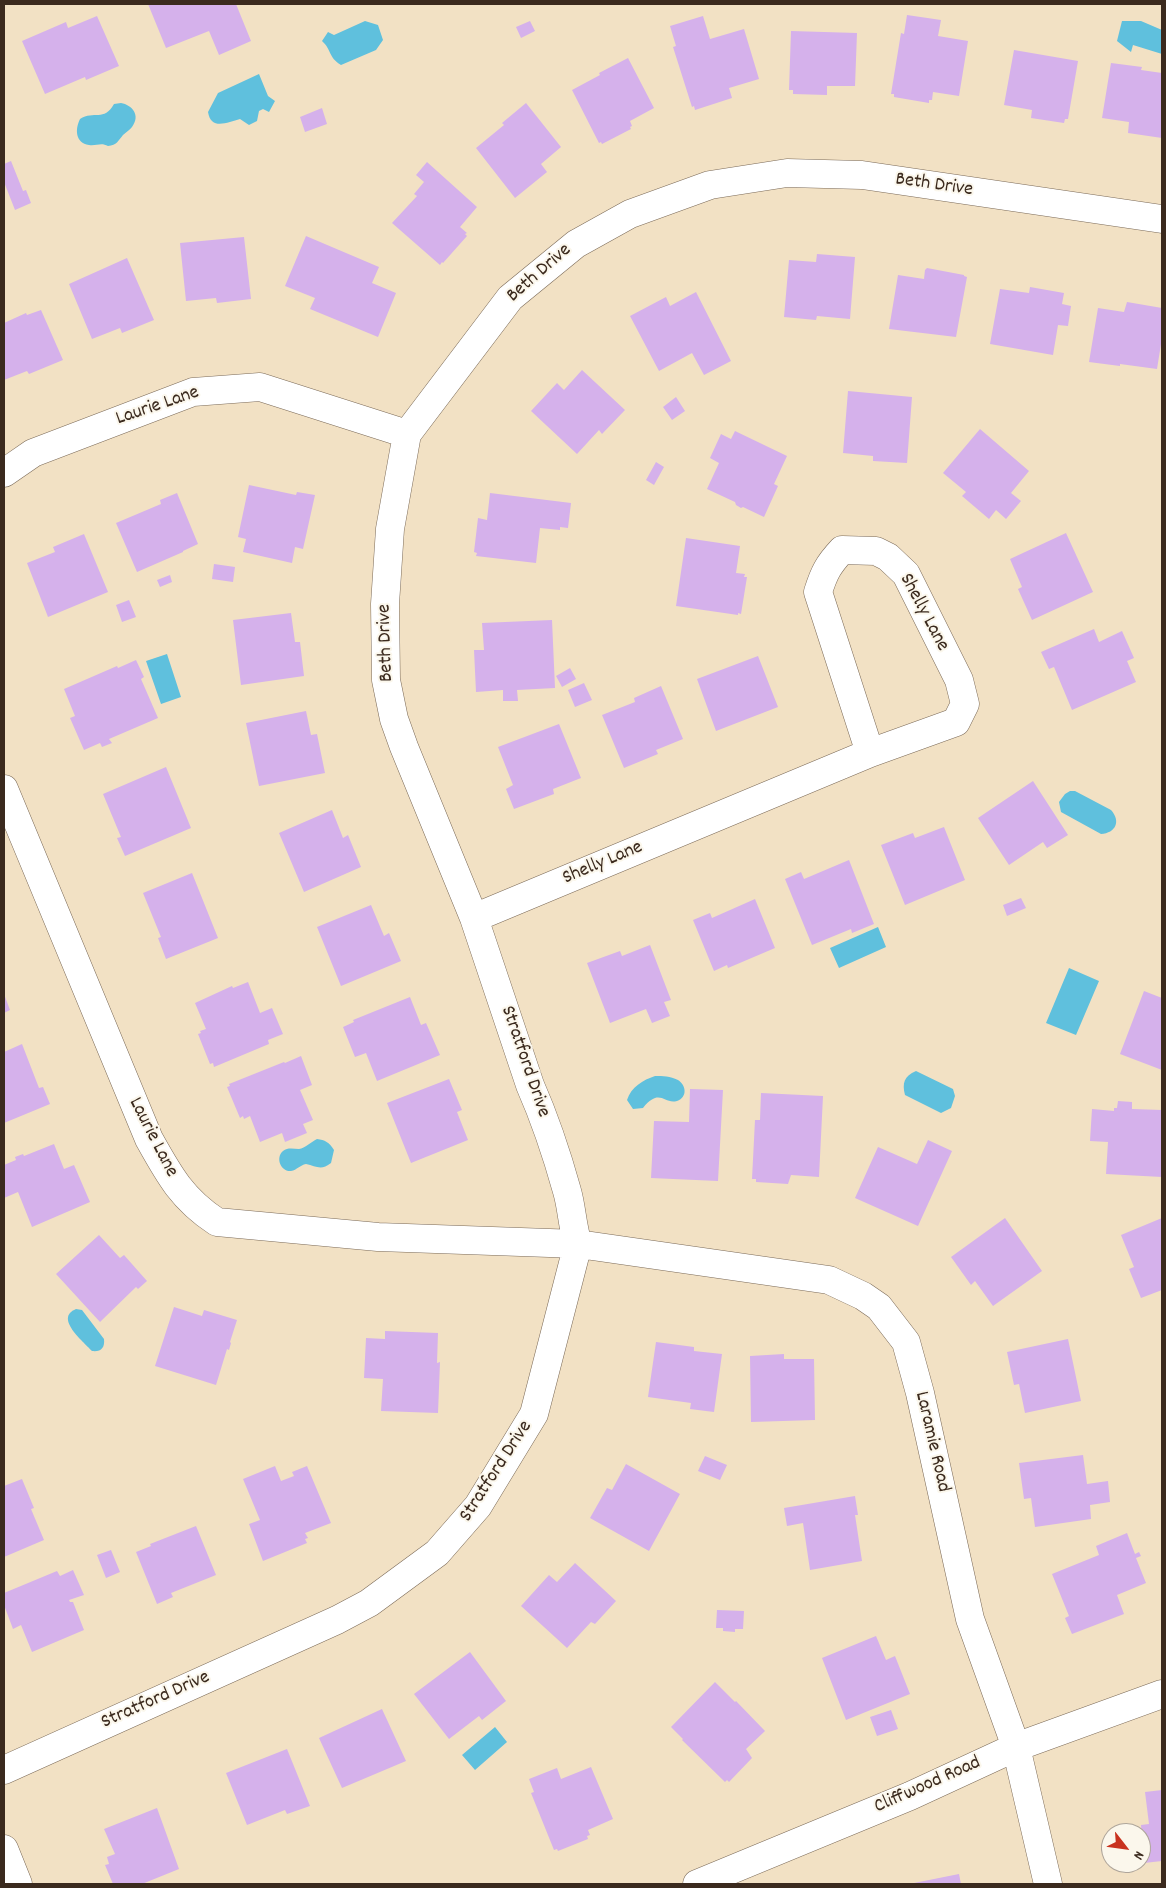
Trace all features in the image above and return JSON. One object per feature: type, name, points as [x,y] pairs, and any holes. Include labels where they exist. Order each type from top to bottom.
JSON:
[{"type":"street","name":"Beth Drive","points":[[474,918],[394,719],[386,680],[384,604],[390,529],[407,434],[510,298],[576,244],[630,214],[710,185],[787,173],[862,175],[1162,220]]},
{"type":"street","name":"Laurie Lane","points":[[4,473],[33,453],[193,392],[260,387],[407,434]]},
{"type":"street","name":"Shelly Lane","points":[[474,918],[870,752],[956,722],[965,704],[959,680],[906,574],[888,557],[876,551],[842,550],[829,564],[818,592],[870,752]]},
{"type":"street","name":"Laurie Lane","points":[[4,789],[149,1140],[172,1181],[198,1210],[217,1222],[378,1237],[578,1244]]},
{"type":"street","name":"Stratford Drive","points":[[4,1770],[337,1620],[369,1603],[437,1553],[478,1506],[534,1414],[578,1244],[572,1228],[568,1192],[474,918]]},
{"type":"street","name":"Laramie Road","points":[[578,1244],[829,1280],[863,1296],[879,1307],[906,1342],[920,1393],[970,1619],[1016,1747],[1048,1884]]},
{"type":"street","name":"Cliffwood Road","points":[[697,1884],[910,1796],[1016,1747],[1162,1694]]},
{"type":"street","points":[[4,1849],[18,1884]]},
{"type":"water","points":[[365,21],[378,25],[383,40],[376,50],[341,65],[334,59],[322,41],[328,32],[334,35]]},
{"type":"water","points":[[1122,21],[1141,21],[1162,30],[1162,54],[1133,45],[1131,52],[1117,41]]},
{"type":"water","points":[[259,74],[268,96],[275,101],[269,112],[263,109],[259,111],[257,121],[249,125],[240,119],[221,124],[213,122],[208,112],[218,93]]},
{"type":"water","points":[[121,103],[132,108],[136,118],[135,123],[117,142],[108,146],[103,144],[89,145],[81,142],[77,135],[80,119],[90,115],[106,113],[114,104]]},
{"type":"water","points":[[167,654],[181,697],[161,704],[146,661]]},
{"type":"water","points":[[1070,791],[1075,791],[1111,810],[1116,818],[1113,829],[1101,834],[1061,812],[1059,802]]},
{"type":"water","points":[[878,927],[886,947],[839,968],[830,948]]},
{"type":"water","points":[[1069,968],[1099,981],[1076,1035],[1046,1023]]},
{"type":"water","points":[[916,1071],[953,1089],[955,1096],[951,1108],[941,1113],[905,1095],[905,1080]]},
{"type":"water","points":[[655,1076],[669,1077],[681,1082],[685,1091],[683,1097],[673,1102],[658,1098],[649,1102],[643,1108],[633,1109],[627,1100],[631,1091],[642,1082]]},
{"type":"water","points":[[317,1139],[327,1142],[334,1150],[331,1163],[321,1167],[306,1164],[291,1171],[287,1171],[282,1167],[279,1157],[283,1151],[299,1149]]},
{"type":"water","points":[[76,1309],[82,1310],[104,1339],[102,1349],[92,1351],[72,1330],[68,1318],[70,1313]]},
{"type":"water","points":[[495,1727],[507,1742],[475,1770],[462,1755]]},
{"type":"building","points":[[148,4],[236,4],[251,41],[219,55],[209,31],[166,48]]},
{"type":"building","points":[[907,15],[941,20],[938,36],[968,41],[959,96],[933,92],[932,100],[929,100],[929,103],[894,97],[894,94],[891,94],[901,33],[904,34]]},
{"type":"building","points":[[97,16],[119,66],[86,80],[85,77],[45,94],[22,41],[66,22],[68,28]]},
{"type":"building","points":[[703,16],[710,39],[744,29],[759,79],[729,88],[732,98],[695,110],[694,106],[692,107],[673,47],[676,46],[670,26]]},
{"type":"building","points":[[530,21],[535,31],[521,38],[516,27]]},
{"type":"building","points":[[791,31],[857,33],[855,86],[827,86],[827,95],[793,94],[793,90],[789,90]]},
{"type":"building","points":[[1014,50],[1078,61],[1068,119],[1065,119],[1064,123],[1031,118],[1032,110],[1004,105]]},
{"type":"building","points":[[628,58],[654,108],[630,121],[631,129],[602,144],[601,142],[599,143],[572,90]]},
{"type":"building","points":[[1111,63],[1142,67],[1141,70],[1162,73],[1162,138],[1128,133],[1129,122],[1102,118]]},
{"type":"building","points":[[526,103],[561,147],[541,164],[547,172],[515,198],[476,148],[504,125],[502,123]]},
{"type":"building","points":[[322,108],[327,124],[305,132],[300,117]]},
{"type":"building","points":[[11,161],[23,191],[26,190],[31,203],[15,210],[4,182],[4,164]]},
{"type":"building","points":[[427,162],[477,207],[460,227],[467,233],[465,234],[467,236],[440,265],[392,223],[417,196],[414,194],[424,182],[416,175]]},
{"type":"building","points":[[306,236],[379,267],[372,283],[396,293],[378,337],[310,309],[315,298],[285,286]]},
{"type":"building","points":[[244,237],[251,299],[217,303],[216,298],[186,301],[180,243]]},
{"type":"building","points":[[817,254],[855,257],[850,319],[817,316],[816,320],[784,317],[789,260],[816,262]]},
{"type":"building","points":[[127,258],[154,320],[122,333],[120,328],[92,339],[69,284]]},
{"type":"building","points":[[927,268],[967,277],[956,337],[889,329],[898,275],[924,279]]},
{"type":"building","points":[[1030,287],[1064,293],[1062,304],[1071,306],[1068,326],[1058,325],[1053,355],[990,344],[1000,289],[1029,293]]},
{"type":"building","points":[[696,292],[731,361],[704,375],[692,353],[659,371],[630,316],[666,297],[670,306]]},
{"type":"building","points":[[1127,302],[1162,308],[1162,338],[1157,369],[1089,362],[1098,308],[1124,312]]},
{"type":"building","points":[[41,310],[63,360],[29,374],[27,371],[4,380],[4,323],[26,313],[27,315]]},
{"type":"building","points":[[582,370],[625,410],[602,434],[599,430],[577,454],[531,411],[557,383],[564,390]]},
{"type":"building","points":[[848,391],[912,397],[907,463],[873,461],[873,456],[843,453]]},
{"type":"building","points":[[676,397],[685,411],[672,420],[663,407]]},
{"type":"building","points":[[980,429],[1029,471],[1011,493],[1021,501],[1006,519],[996,510],[989,519],[962,496],[966,492],[943,473]]},
{"type":"building","points":[[735,431],[787,456],[774,484],[778,486],[764,517],[743,507],[741,508],[735,502],[707,489],[719,463],[710,458],[721,434],[731,439]]},
{"type":"building","points":[[656,462],[664,467],[654,485],[646,480]]},
{"type":"building","points":[[249,485],[296,495],[297,492],[315,495],[303,549],[295,547],[292,563],[243,552],[246,539],[238,537]]},
{"type":"building","points":[[177,493],[198,544],[137,572],[116,523],[161,504],[160,500]]},
{"type":"building","points":[[490,493],[571,503],[568,528],[560,527],[560,530],[540,528],[536,563],[476,556],[477,553],[474,552],[478,518],[487,520]]},
{"type":"building","points":[[1066,533],[1093,592],[1032,620],[1018,589],[1022,587],[1010,559]]},
{"type":"building","points":[[84,534],[108,592],[48,617],[27,563],[55,552],[53,547]]},
{"type":"building","points":[[686,538],[740,546],[736,573],[745,574],[744,577],[747,577],[741,614],[676,606]]},
{"type":"building","points":[[214,564],[235,567],[233,582],[212,579]]},
{"type":"building","points":[[170,575],[172,582],[160,587],[157,580]]},
{"type":"building","points":[[129,600],[136,617],[122,622],[116,605]]},
{"type":"building","points":[[291,613],[295,642],[300,642],[304,676],[241,685],[233,620]]},
{"type":"building","points":[[552,620],[555,688],[517,690],[518,701],[503,701],[503,690],[476,692],[474,650],[484,650],[482,623]]},
{"type":"building","points":[[1094,629],[1099,642],[1122,631],[1134,658],[1127,661],[1136,682],[1072,710],[1054,667],[1049,669],[1041,652]]},
{"type":"building","points":[[758,656],[778,707],[716,731],[697,679]]},
{"type":"building","points":[[136,660],[144,677],[141,679],[158,718],[109,739],[112,743],[102,747],[100,743],[84,750],[70,718],[75,716],[64,689],[117,666],[118,668]]},
{"type":"building","points":[[570,668],[576,679],[562,687],[556,676]]},
{"type":"building","points":[[584,683],[592,700],[575,707],[568,690]]},
{"type":"building","points":[[661,686],[683,739],[656,750],[658,754],[624,768],[602,715],[635,702],[634,698]]},
{"type":"building","points":[[306,711],[311,735],[317,734],[325,773],[259,786],[246,723]]},
{"type":"building","points":[[559,724],[581,778],[553,789],[554,794],[514,809],[506,789],[513,785],[498,747]]},
{"type":"building","points":[[166,767],[191,828],[125,856],[117,838],[121,837],[103,794]]},
{"type":"building","points":[[1033,781],[1068,835],[1047,848],[1043,842],[1009,865],[978,818]]},
{"type":"building","points":[[332,810],[343,838],[348,835],[361,867],[304,892],[279,833]]},
{"type":"building","points":[[944,827],[965,880],[905,905],[881,845],[913,833],[915,838]]},
{"type":"building","points":[[849,860],[874,924],[852,933],[851,929],[812,945],[785,879],[801,872],[804,879]]},
{"type":"building","points":[[192,873],[218,938],[166,959],[158,938],[161,937],[143,893]]},
{"type":"building","points":[[1021,898],[1026,908],[1007,916],[1003,905]]},
{"type":"building","points":[[755,899],[775,948],[728,968],[727,965],[714,971],[693,920],[710,913],[712,918]]},
{"type":"building","points":[[371,905],[384,936],[389,933],[401,961],[341,986],[317,927]]},
{"type":"building","points":[[650,945],[671,1000],[664,1002],[670,1016],[652,1023],[646,1009],[610,1023],[587,963],[620,951],[622,956]]},
{"type":"building","points":[[248,982],[260,1013],[272,1008],[283,1034],[268,1040],[269,1044],[214,1067],[213,1063],[210,1064],[198,1034],[206,1029],[195,1003],[232,986],[233,988]]},
{"type":"building","points":[[1144,991],[1162,998],[1162,1070],[1120,1054]]},
{"type":"building","points":[[4,994],[10,1010],[4,1013]]},
{"type":"building","points":[[410,997],[421,1025],[426,1023],[440,1055],[377,1081],[366,1053],[355,1057],[343,1027],[354,1022],[353,1020]]},
{"type":"building","points":[[22,1044],[39,1088],[43,1087],[50,1104],[4,1123],[4,1052]]},
{"type":"building","points":[[301,1056],[312,1085],[300,1090],[313,1120],[303,1124],[307,1133],[285,1142],[282,1133],[260,1142],[250,1116],[244,1119],[243,1116],[240,1118],[227,1087],[230,1086],[229,1084]]},
{"type":"building","points":[[449,1079],[462,1110],[457,1112],[468,1140],[411,1163],[387,1103]]},
{"type":"building","points":[[690,1089],[723,1090],[718,1181],[651,1178],[654,1121],[689,1122]]},
{"type":"building","points":[[761,1093],[823,1096],[819,1177],[791,1175],[788,1184],[756,1182],[756,1179],[752,1179],[755,1120],[760,1120]]},
{"type":"building","points":[[1118,1101],[1132,1102],[1132,1109],[1162,1110],[1162,1177],[1106,1174],[1108,1142],[1090,1141],[1092,1109],[1114,1111],[1114,1108],[1117,1108]]},
{"type":"building","points":[[928,1140],[952,1151],[918,1226],[855,1198],[878,1147],[917,1164]]},
{"type":"building","points":[[54,1144],[64,1169],[74,1165],[90,1202],[32,1227],[18,1192],[4,1198],[4,1165],[16,1160],[15,1157],[23,1154],[24,1156]]},
{"type":"building","points":[[1005,1218],[1042,1271],[993,1306],[975,1281],[971,1285],[951,1257]]},
{"type":"building","points":[[1162,1218],[1162,1290],[1141,1298],[1129,1269],[1134,1267],[1121,1235]]},
{"type":"building","points":[[99,1235],[120,1258],[124,1255],[147,1281],[138,1289],[136,1287],[100,1322],[56,1274]]},
{"type":"building","points":[[174,1307],[202,1316],[204,1310],[237,1320],[229,1350],[227,1349],[216,1385],[155,1366]]},
{"type":"building","points":[[385,1331],[438,1333],[437,1363],[440,1362],[438,1413],[381,1411],[383,1379],[364,1378],[366,1338],[385,1339]]},
{"type":"building","points":[[1068,1339],[1081,1401],[1025,1413],[1019,1384],[1014,1385],[1007,1352]]},
{"type":"building","points":[[656,1342],[694,1347],[694,1351],[722,1354],[714,1412],[690,1409],[691,1403],[648,1397]]},
{"type":"building","points":[[784,1354],[784,1359],[814,1359],[815,1420],[751,1422],[750,1356]]},
{"type":"building","points":[[1083,1455],[1087,1484],[1108,1481],[1110,1502],[1090,1505],[1091,1519],[1035,1527],[1031,1498],[1024,1499],[1019,1463]]},
{"type":"building","points":[[705,1456],[727,1465],[720,1480],[698,1471]]},
{"type":"building","points":[[626,1464],[680,1494],[649,1551],[590,1518],[607,1488],[612,1490]]},
{"type":"building","points":[[275,1466],[281,1481],[294,1476],[292,1472],[307,1466],[331,1523],[305,1533],[308,1538],[305,1539],[307,1543],[263,1561],[249,1524],[260,1520],[243,1479]]},
{"type":"building","points":[[22,1479],[34,1508],[31,1509],[44,1540],[4,1557],[4,1486]]},
{"type":"building","points":[[855,1496],[858,1515],[855,1515],[862,1561],[810,1570],[803,1523],[787,1526],[784,1508]]},
{"type":"building","points":[[196,1526],[216,1575],[171,1593],[173,1597],[157,1604],[136,1552],[151,1546],[150,1544]]},
{"type":"building","points":[[1127,1533],[1135,1554],[1139,1552],[1141,1556],[1136,1558],[1146,1583],[1117,1595],[1124,1614],[1072,1634],[1065,1618],[1069,1616],[1052,1574],[1099,1555],[1096,1546]]},
{"type":"building","points":[[111,1550],[120,1572],[106,1578],[97,1555]]},
{"type":"building","points":[[575,1563],[616,1601],[595,1624],[591,1622],[567,1648],[521,1606],[549,1575],[557,1582]]},
{"type":"building","points":[[73,1570],[84,1595],[69,1600],[73,1602],[84,1630],[32,1652],[21,1625],[13,1629],[4,1605],[4,1593],[57,1571],[60,1576]]},
{"type":"building","points":[[717,1610],[744,1611],[743,1629],[735,1629],[735,1632],[716,1628]]},
{"type":"building","points":[[876,1636],[886,1660],[895,1656],[910,1694],[846,1720],[822,1658]]},
{"type":"building","points":[[470,1652],[506,1701],[482,1720],[479,1716],[449,1739],[414,1694]]},
{"type":"building","points":[[715,1682],[765,1731],[746,1749],[752,1758],[729,1782],[727,1780],[725,1782],[671,1727]]},
{"type":"building","points":[[382,1709],[406,1761],[342,1788],[319,1738]]},
{"type":"building","points":[[891,1710],[898,1729],[877,1736],[870,1717]]},
{"type":"building","points":[[287,1749],[310,1806],[287,1814],[285,1810],[247,1825],[226,1773]]},
{"type":"building","points":[[591,1767],[613,1819],[588,1830],[590,1835],[587,1836],[588,1839],[558,1851],[557,1849],[554,1850],[531,1793],[534,1792],[529,1779],[557,1768],[561,1779]]},
{"type":"building","points":[[1162,1790],[1162,1861],[1151,1862],[1151,1823],[1149,1823],[1145,1792]]},
{"type":"building","points":[[157,1808],[179,1869],[142,1884],[113,1884],[105,1865],[109,1864],[107,1857],[115,1854],[104,1829]]},
{"type":"building","points":[[959,1874],[961,1884],[914,1884],[914,1883]]}]
